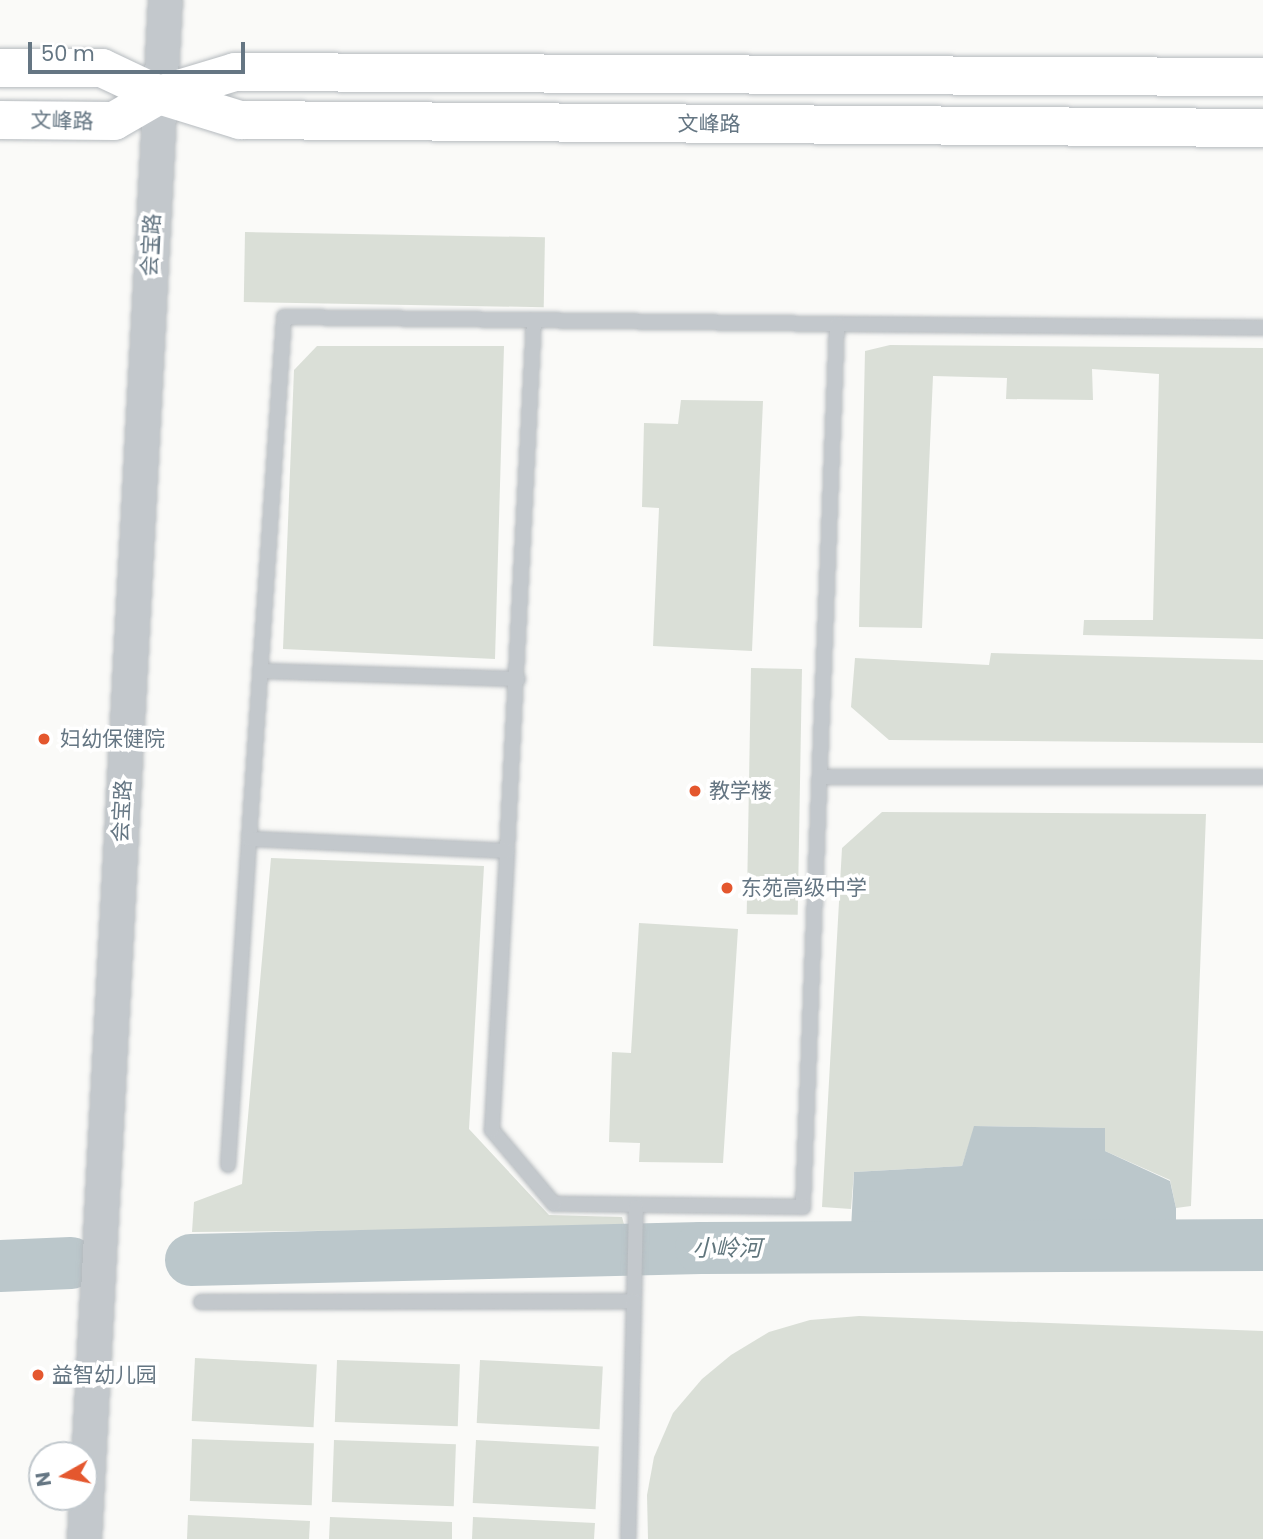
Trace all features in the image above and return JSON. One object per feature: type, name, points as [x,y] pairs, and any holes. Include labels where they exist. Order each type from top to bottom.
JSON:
[{"type":"main road","name":"文峰路","points":[[0,68],[102,68],[159,95],[240,120],[1263,128]]},
{"type":"main road","name":"文峰路","points":[[0,120],[114,121],[159,95],[235,72],[1263,77]]},
{"type":"street","name":"会宝路","points":[[85,1539],[165,0]]},
{"type":"lane","points":[[228,1165],[284,317],[1263,328]]},
{"type":"lane","points":[[534,320],[518,679],[492,1130],[554,1204],[636,1208],[803,1207],[837,324]]},
{"type":"lane","points":[[261,671],[518,679]]},
{"type":"lane","points":[[820,777],[1263,778]]},
{"type":"lane","points":[[249,839],[507,851]]},
{"type":"lane","points":[[628,1539],[636,1208]]},
{"type":"lane","points":[[201,1303],[634,1301]]},
{"type":"shaded area","points":[[245,232],[545,237],[544,307],[244,302]]},
{"type":"shaded area","points":[[890,345],[1263,348],[1263,639],[1083,635],[1084,620],[1153,620],[1159,374],[1092,369],[1093,400],[1006,399],[1007,378],[933,376],[922,628],[859,627],[865,351]]},
{"type":"shaded area","points":[[317,346],[504,346],[495,659],[283,649],[294,370]]},
{"type":"shaded area","points":[[681,400],[763,401],[752,651],[653,646],[659,508],[642,507],[644,423],[678,424]]},
{"type":"shaded area","points":[[991,653],[1263,660],[1263,743],[889,740],[851,707],[855,658],[989,665]]},
{"type":"shaded area","points":[[751,668],[802,669],[798,915],[747,914]]},
{"type":"shaded area","points":[[882,812],[1206,814],[1191,1206],[1176,1208],[1170,1180],[1105,1151],[1105,1128],[975,1126],[962,1166],[854,1172],[851,1209],[822,1207],[842,848]]},
{"type":"shaded area","points":[[271,858],[484,866],[469,1129],[549,1215],[622,1217],[625,1228],[192,1232],[194,1202],[242,1184]]},
{"type":"shaded area","points":[[639,923],[738,929],[723,1163],[639,1162],[640,1143],[609,1142],[612,1052],[631,1053]]},
{"type":"shaded area","points":[[974,1126],[1105,1128],[1105,1151],[1170,1181],[1176,1208],[1176,1246],[850,1249],[854,1172],[962,1166]]},
{"type":"shaded area","points":[[859,1316],[1263,1331],[1263,1539],[648,1539],[647,1495],[654,1457],[673,1413],[702,1379],[731,1355],[769,1332],[810,1320]]},
{"type":"shaded area","points":[[195,1358],[317,1364],[314,1427],[192,1421]]},
{"type":"shaded area","points":[[337,1360],[460,1364],[458,1426],[335,1422]]},
{"type":"shaded area","points":[[480,1360],[603,1366],[600,1429],[477,1423]]},
{"type":"shaded area","points":[[192,1439],[314,1443],[312,1505],[190,1501]]},
{"type":"shaded area","points":[[334,1440],[456,1444],[454,1506],[332,1502]]},
{"type":"shaded area","points":[[476,1440],[599,1446],[596,1509],[473,1503]]},
{"type":"shaded area","points":[[188,1515],[310,1521],[309,1539],[187,1539]]},
{"type":"shaded area","points":[[330,1517],[452,1522],[452,1539],[329,1539]]},
{"type":"shaded area","points":[[473,1517],[595,1523],[594,1539],[472,1539]]},
{"type":"waterway","name":"小岭河","points":[[191,1260],[701,1248],[1263,1245]]},
{"type":"waterway","name":"小岭河","points":[[0,1266],[71,1263]]},
{"type":"place","name":"妇幼保健院","points":[[44,739]]},
{"type":"place","name":"教学楼","points":[[695,791]]},
{"type":"place","name":"东苑高级中学","points":[[727,888]]},
{"type":"place","name":"益智幼儿园","points":[[38,1375]]}]
